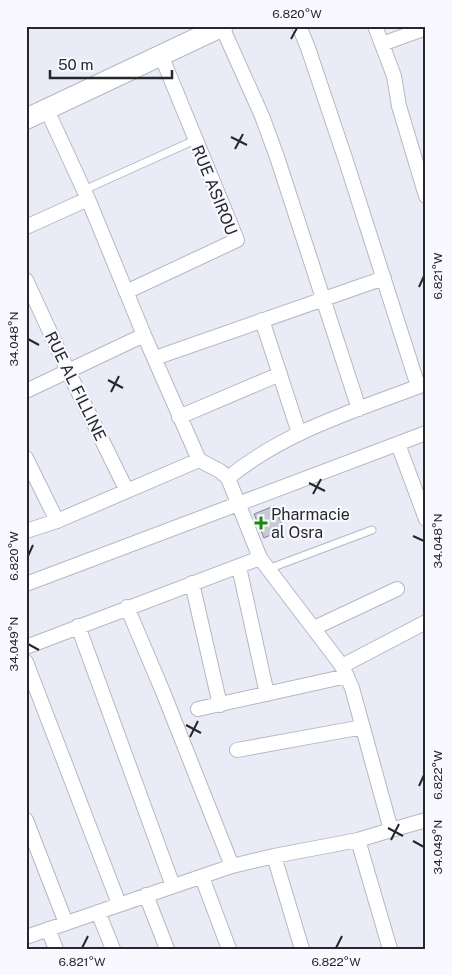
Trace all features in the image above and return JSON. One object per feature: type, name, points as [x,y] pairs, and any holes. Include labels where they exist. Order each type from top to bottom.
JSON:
[{"type":"street","points":[[26,119],[161,55],[199,31],[222,26],[265,124],[359,408]]},
{"type":"street","points":[[228,478],[247,462],[299,433],[422,385],[299,26]]},
{"type":"street","points":[[375,26],[394,76],[399,106],[426,196]]},
{"type":"street","points":[[382,44],[426,28]]},
{"type":"street","name":"RUE ASIROU","points":[[126,292],[237,240],[161,55]]},
{"type":"street","points":[[47,110],[86,194],[179,417],[199,460],[228,478],[264,564],[314,628],[344,671],[352,688],[391,830]]},
{"type":"street","points":[[26,227],[86,194]]},
{"type":"street","points":[[155,358],[384,278]]},
{"type":"street","name":"RUE AL FILLINE","points":[[26,280],[126,490]]},
{"type":"street","points":[[262,320],[299,433]]},
{"type":"street","points":[[26,391],[144,334]]},
{"type":"street","points":[[179,417],[280,374]]},
{"type":"street","points":[[26,584],[426,433]]},
{"type":"street","points":[[398,444],[426,519]]},
{"type":"street","points":[[26,458],[57,521]]},
{"type":"street","points":[[26,531],[57,521],[199,460]]},
{"type":"street","points":[[26,647],[192,583],[239,567],[264,564]]},
{"type":"street","points":[[239,567],[267,694]]},
{"type":"street","points":[[192,583],[220,705]]},
{"type":"street","points":[[314,628],[397,589]]},
{"type":"street","points":[[128,607],[232,866]]},
{"type":"street","points":[[198,710],[267,694],[344,671],[426,622]]},
{"type":"street","points":[[78,626],[173,886]]},
{"type":"street","points":[[26,662],[119,904]]},
{"type":"street","points":[[237,750],[363,727]]},
{"type":"street","points":[[26,820],[66,923]]},
{"type":"street","points":[[26,936],[232,866],[358,840],[426,820]]},
{"type":"street","points":[[358,840],[390,949]]},
{"type":"street","points":[[274,856],[302,949]]},
{"type":"street","points":[[202,877],[229,949]]},
{"type":"street","points":[[146,895],[167,949]]},
{"type":"street","points":[[98,912],[112,949]]},
{"type":"street","points":[[48,929],[56,949]]},
{"type":"lane","points":[[86,194],[195,140]]},
{"type":"lane","points":[[264,564],[372,530]]},
{"type":"building","points":[[274,506],[284,529],[264,538],[254,514]]},
{"type":"place","name":"Pharmacie al Osra","points":[[261,523]]}]
